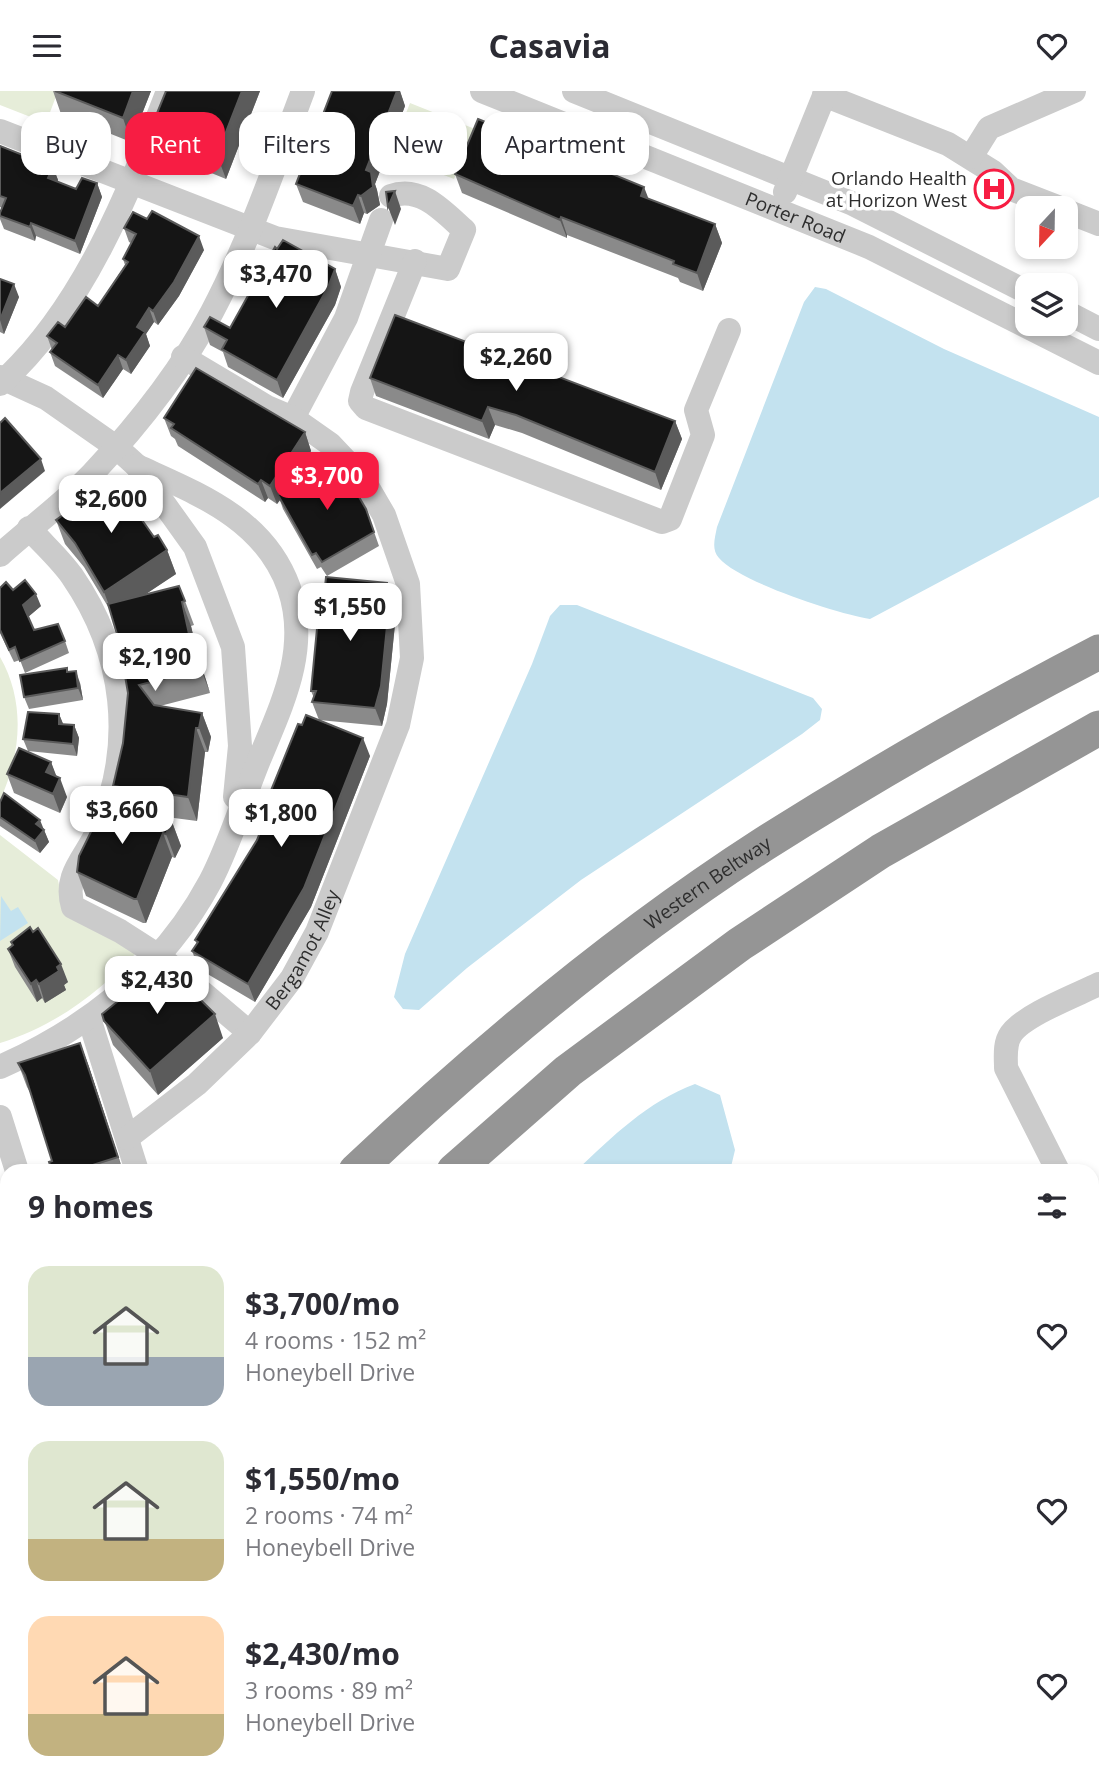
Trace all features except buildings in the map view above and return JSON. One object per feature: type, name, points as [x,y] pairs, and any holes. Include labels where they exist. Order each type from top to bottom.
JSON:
[{"type":"highway","name":"Western Beltway","points":[[363,1164],[443,1089],[605,957],[762,846],[890,768],[1099,652]]},
{"type":"highway","points":[[462,1164],[568,1071],[740,944],[881,851],[1099,728]]},
{"type":"street","points":[[168,91],[132,183],[81,280],[46,334],[2,380],[78,417],[116,447],[137,466],[195,547],[233,647],[240,746],[232,825]]},
{"type":"street","points":[[0,555],[89,477],[152,404],[183,358],[212,313],[250,228],[303,91]]},
{"type":"street","name":"Porter Road","points":[[482,91],[869,247],[1099,363]]},
{"type":"street","name":"Porter Road","points":[[574,91],[790,177],[922,238],[1015,286]]},
{"type":"street","points":[[971,157],[989,128],[1074,91]]},
{"type":"street","points":[[778,209],[825,93],[948,144],[971,157],[1011,188],[1031,196]]},
{"type":"street","points":[[0,131],[275,238],[448,269],[464,230],[423,197],[405,191],[391,195]]},
{"type":"street","points":[[1078,216],[1099,224]]},
{"type":"street","points":[[293,418],[346,318],[381,220]]},
{"type":"street","points":[[415,261],[362,392],[360,401],[366,408],[662,522],[670,519],[700,444],[702,424],[696,410],[729,330]]},
{"type":"street","points":[[954,289],[988,294],[1015,305]]},
{"type":"street","points":[[1078,318],[1099,329]]},
{"type":"street","points":[[1078,335],[1099,345]]},
{"type":"street","name":"Bergamot Alley","points":[[127,1138],[197,1084],[250,1033],[292,978],[317,932],[398,725],[412,658],[408,583],[384,515],[363,479],[338,453],[293,418],[267,407],[183,358]]},
{"type":"street","points":[[0,1067],[38,1050],[89,1018],[126,990],[187,922],[211,880],[286,695],[295,662],[298,623],[288,586],[249,526],[218,503],[137,466]]},
{"type":"street","points":[[29,529],[71,575],[93,611],[118,680],[122,723],[119,764],[110,803],[70,881],[73,908],[120,931],[159,956],[250,1033]]},
{"type":"street","points":[[1054,1164],[1006,1068],[1006,1050],[1010,1035],[1027,1021],[1099,984]]},
{"type":"street","points":[[89,1018],[135,1164]]},
{"type":"street","points":[[0,1117],[15,1164]]},
{"type":"green space","points":[[0,91],[58,91],[50,112],[21,113],[0,105]]},
{"type":"green space","points":[[410,103],[432,112],[406,112]]},
{"type":"green space","points":[[467,126],[475,129],[467,148]]},
{"type":"green space","points":[[0,657],[14,692],[18,729],[13,765],[0,800]]},
{"type":"green space","points":[[0,835],[58,880],[60,890],[138,951],[108,981],[75,1006],[39,1027],[0,1043]]},
{"type":"water","points":[[815,287],[826,289],[944,349],[1099,417],[1099,497],[870,619],[790,596],[730,567],[715,551],[717,527],[804,302]]},
{"type":"water","points":[[560,605],[577,605],[813,698],[822,709],[820,720],[581,880],[467,968],[419,1010],[403,1009],[394,997],[405,954],[532,664],[550,616]]},
{"type":"water","points":[[1,896],[11,911],[18,907],[28,923],[0,941]]},
{"type":"water","points":[[695,1084],[720,1095],[735,1150],[732,1164],[584,1164],[646,1110]]},
{"type":"place","name":"Orlando Health at Horizon West","points":[[994,189]]}]
